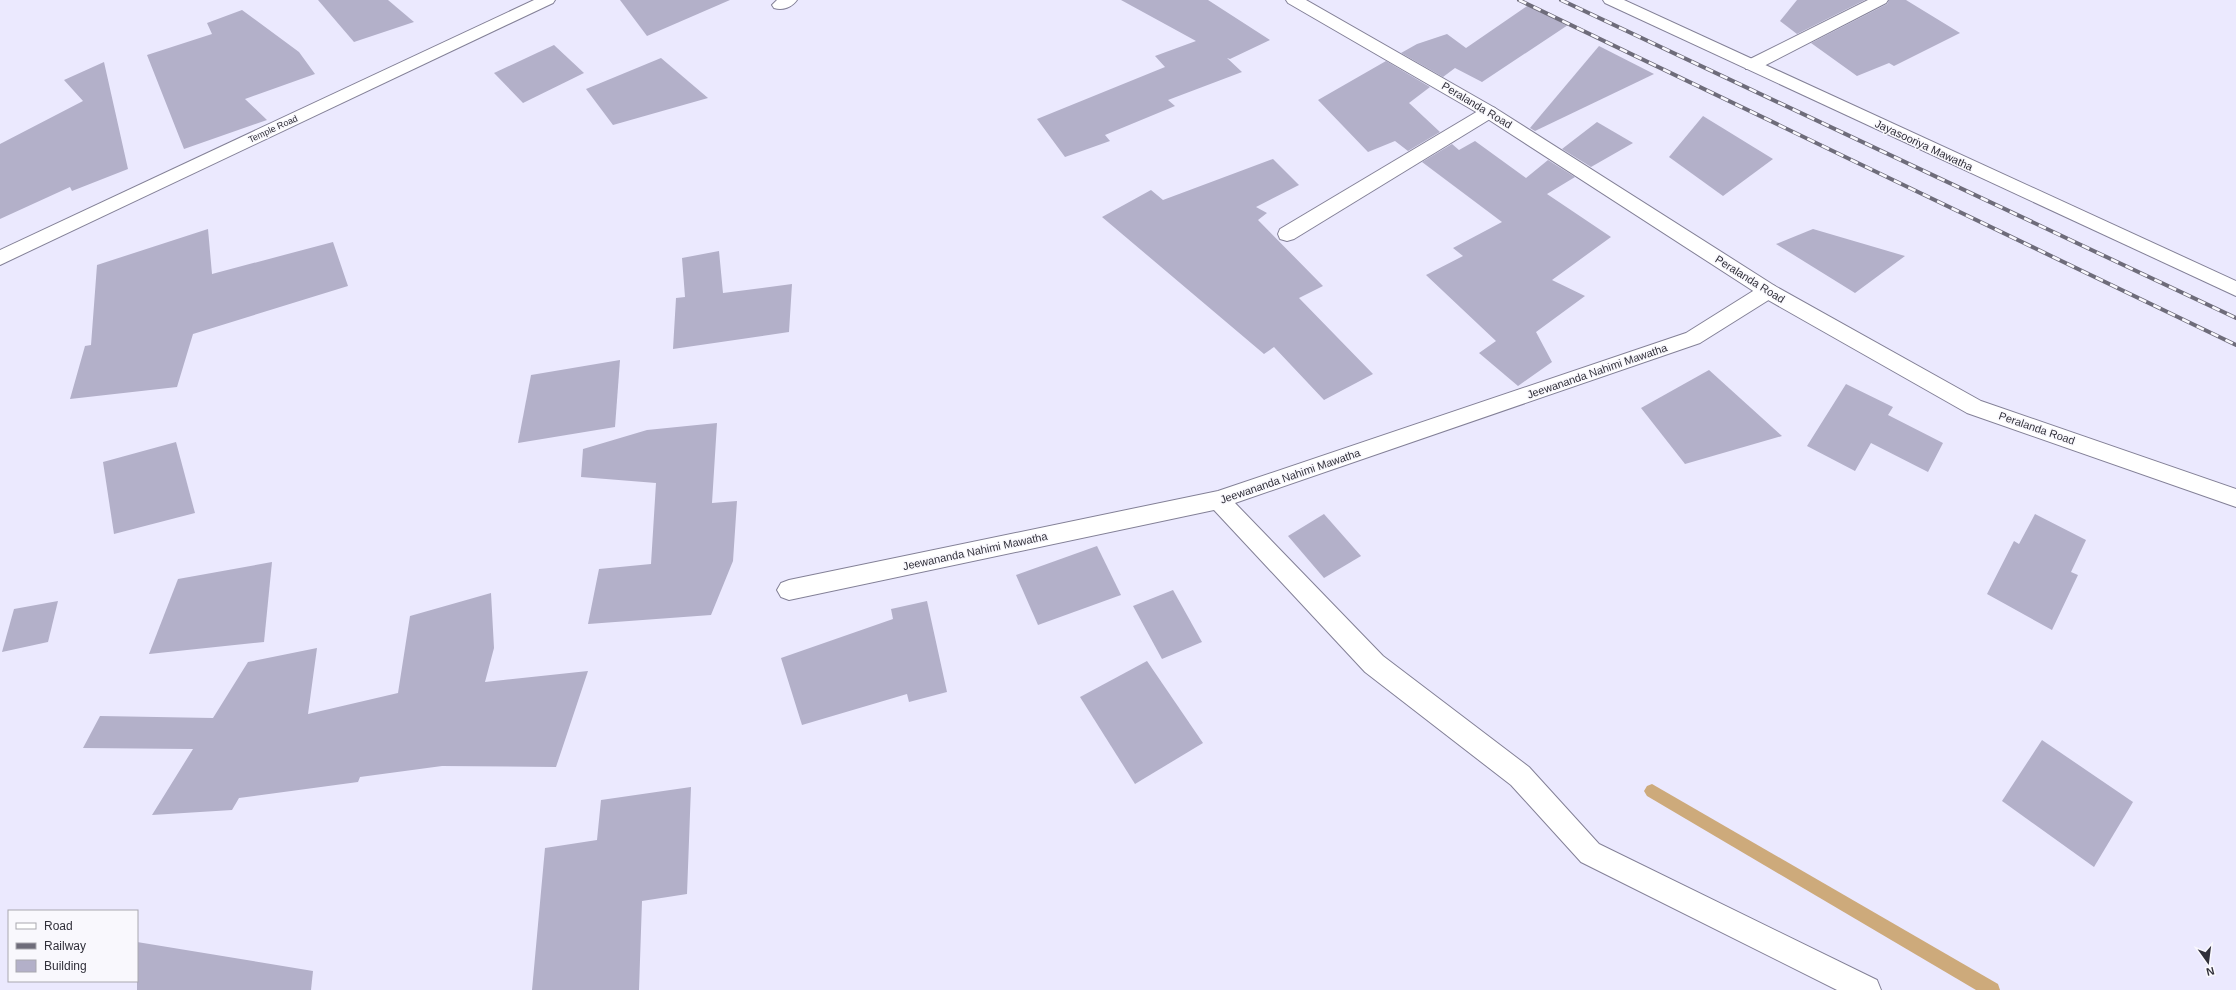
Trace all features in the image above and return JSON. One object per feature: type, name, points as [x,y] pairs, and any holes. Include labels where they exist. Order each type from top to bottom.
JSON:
[{"type":"street","name":"Temple Road","points":[[0,258],[547,0]]},
{"type":"street","name":"Peralanda Road","points":[[1294,0],[1489,112],[1768,291],[1974,407],[2236,498]]},
{"type":"street","name":"Jayasooriya Mawatha","points":[[1611,0],[2236,289]]},
{"type":"street","points":[[1752,65],[1880,0]]},
{"type":"street","points":[[1287,234],[1489,112]]},
{"type":"street","name":"Jeewananda Nahimi Mawatha","points":[[789,590],[1218,500],[1693,338],[1768,291]]},
{"type":"street","points":[[1218,500],[1374,664],[1520,776],[1590,853],[1867,990]]},
{"type":"building","points":[[318,0],[388,0],[414,22],[354,42]]},
{"type":"building","points":[[620,0],[730,0],[647,36]]},
{"type":"building","points":[[1121,0],[1208,0],[1270,40],[1230,59],[1227,58],[1242,72],[1168,100],[1175,106],[1105,135],[1110,141],[1065,157],[1037,119],[1165,67],[1155,56],[1196,41]]},
{"type":"building","points":[[1797,0],[1865,0],[1797,34],[1780,21]]},
{"type":"building","points":[[1889,0],[1906,0],[1960,33],[1894,66],[1889,63],[1857,76],[1811,43],[1887,4]]},
{"type":"building","points":[[1530,4],[1568,25],[1482,82],[1455,68],[1443,77],[1401,53],[1417,44],[1447,34],[1466,48]]},
{"type":"building","points":[[242,10],[299,52],[315,74],[245,99],[267,120],[184,149],[147,55],[212,34],[207,23]]},
{"type":"building","points":[[554,45],[584,73],[523,103],[494,73]]},
{"type":"building","points":[[1599,46],[1654,74],[1535,131],[1530,128]]},
{"type":"building","points":[[661,58],[708,98],[613,125],[586,89]]},
{"type":"building","points":[[1386,61],[1430,87],[1409,103],[1440,132],[1408,151],[1395,141],[1368,152],[1318,100]]},
{"type":"building","points":[[104,62],[128,169],[72,191],[70,187],[0,219],[0,144],[83,101],[64,80]]},
{"type":"building","points":[[1703,116],[1773,159],[1723,196],[1669,157]]},
{"type":"building","points":[[1597,122],[1633,143],[1591,167],[1562,149]]},
{"type":"building","points":[[1475,141],[1526,178],[1548,160],[1575,177],[1547,194],[1611,237],[1552,280],[1585,296],[1536,332],[1552,362],[1518,386],[1479,353],[1496,341],[1426,275],[1463,256],[1453,248],[1502,222],[1422,162],[1452,144],[1459,150]]},
{"type":"building","points":[[1273,159],[1299,185],[1256,207],[1267,213],[1258,220],[1323,286],[1299,298],[1373,374],[1324,400],[1274,347],[1264,354],[1102,217],[1151,190],[1163,200]]},
{"type":"building","points":[[208,229],[212,274],[333,242],[348,286],[193,334],[177,387],[70,399],[85,346],[91,345],[97,265]]},
{"type":"building","points":[[1813,229],[1905,256],[1855,293],[1776,244]]},
{"type":"building","points":[[719,251],[723,293],[792,284],[789,332],[673,349],[676,298],[685,297],[682,258]]},
{"type":"building","points":[[620,360],[615,427],[518,443],[531,375]]},
{"type":"building","points":[[1709,370],[1782,436],[1685,464],[1641,408]]},
{"type":"building","points":[[1846,384],[1893,407],[1888,415],[1943,443],[1928,472],[1871,443],[1855,471],[1807,446]]},
{"type":"building","points":[[717,423],[712,503],[737,501],[733,561],[711,615],[588,624],[599,569],[651,564],[656,483],[581,477],[583,449],[647,430]]},
{"type":"building","points":[[176,442],[195,513],[114,534],[103,462]]},
{"type":"building","points":[[1324,514],[1361,556],[1324,578],[1288,536]]},
{"type":"building","points":[[2035,514],[2086,540],[2071,572],[2078,575],[2052,630],[1987,594],[2014,541],[2019,544]]},
{"type":"building","points":[[1097,546],[1121,595],[1038,625],[1016,575]]},
{"type":"building","points":[[272,562],[264,642],[149,654],[178,579]]},
{"type":"building","points":[[1173,590],[1202,642],[1162,659],[1133,606]]},
{"type":"building","points":[[491,593],[494,648],[485,682],[588,671],[556,767],[442,766],[360,777],[358,782],[239,798],[232,810],[152,815],[193,749],[83,748],[100,716],[213,718],[248,662],[317,648],[308,714],[398,693],[410,616]]},
{"type":"building","points":[[58,601],[48,642],[2,652],[14,609]]},
{"type":"building","points":[[927,601],[947,692],[909,702],[907,694],[802,725],[781,658],[893,619],[891,609]]},
{"type":"building","points":[[1147,661],[1203,743],[1135,784],[1080,697]]},
{"type":"building","points":[[2042,740],[2133,802],[2094,867],[2002,801]]},
{"type":"building","points":[[691,787],[687,894],[642,901],[639,990],[532,990],[545,848],[597,840],[601,800]]},
{"type":"building","points":[[138,942],[313,971],[311,990],[137,990]]},
{"type":"waterway","points":[[1652,791],[1992,990]]},
{"type":"railway","points":[[1519,0],[2236,345]]},
{"type":"railway","points":[[1561,0],[2236,318]]}]
